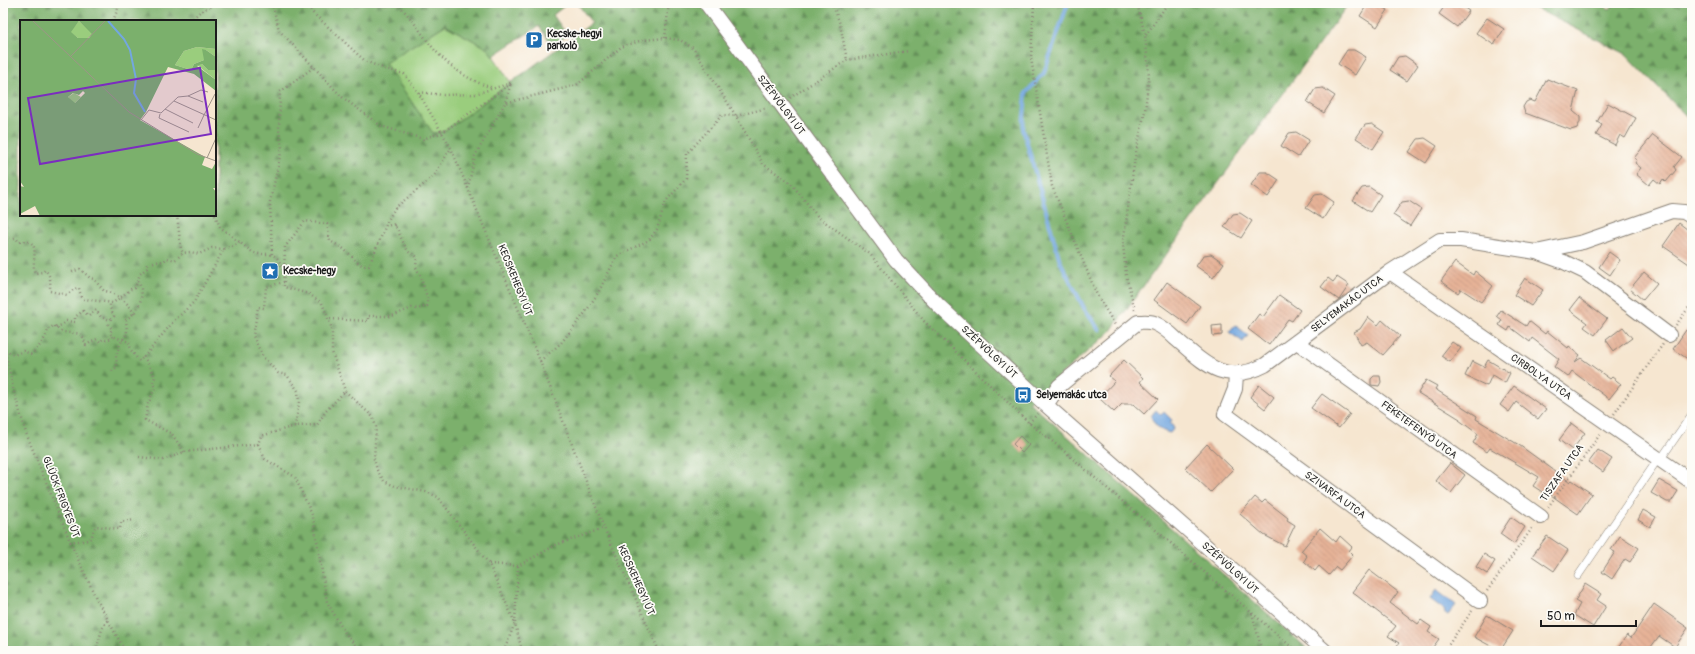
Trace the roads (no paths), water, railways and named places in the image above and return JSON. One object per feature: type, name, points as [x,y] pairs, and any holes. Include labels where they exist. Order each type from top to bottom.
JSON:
[{"type":"street","name":"SZÉPVÖLGYI ÚT","points":[[706,3],[896,260],[939,306],[1046,405],[1325,651]]},
{"type":"street","name":"SELYEMAKÁC UTCA","points":[[1046,405],[1059,386],[1138,322],[1153,322],[1170,334],[1199,359],[1219,372],[1236,374],[1250,373],[1260,368],[1390,272],[1440,240],[1461,240],[1536,252],[1583,242],[1672,211],[1684,212],[1692,218]]},
{"type":"street","points":[[1536,252],[1564,262],[1585,272],[1669,335]]},
{"type":"street","name":"CIRBOLYA UTCA","points":[[1390,272],[1692,482]]},
{"type":"street","name":"FEKETEFENYŐ UTCA","points":[[1296,342],[1541,517]]},
{"type":"street","name":"SZIVARFA UTCA","points":[[1236,374],[1235,389],[1225,414],[1480,601]]},
{"type":"lane","points":[[1578,576],[1692,414]]},
{"type":"water","points":[[1235,325],[1248,335],[1243,342],[1229,332]]},
{"type":"water","points":[[1156,410],[1161,415],[1164,412],[1172,420],[1170,423],[1174,428],[1170,433],[1160,429],[1154,422],[1151,416]]},
{"type":"water","points":[[1436,590],[1456,605],[1448,615],[1444,612],[1445,610],[1430,599]]},
{"type":"waterway","points":[[1068,3],[1044,73],[1026,93],[1023,129],[1060,261],[1084,308],[1099,330]]},
{"type":"place","name":"Kecske-hegyi parkoló","points":[[534,40]]},
{"type":"place","name":"Kecske-hegy","points":[[270,271]]},
{"type":"place","name":"Selyemakác utca","points":[[1023,395]]}]
